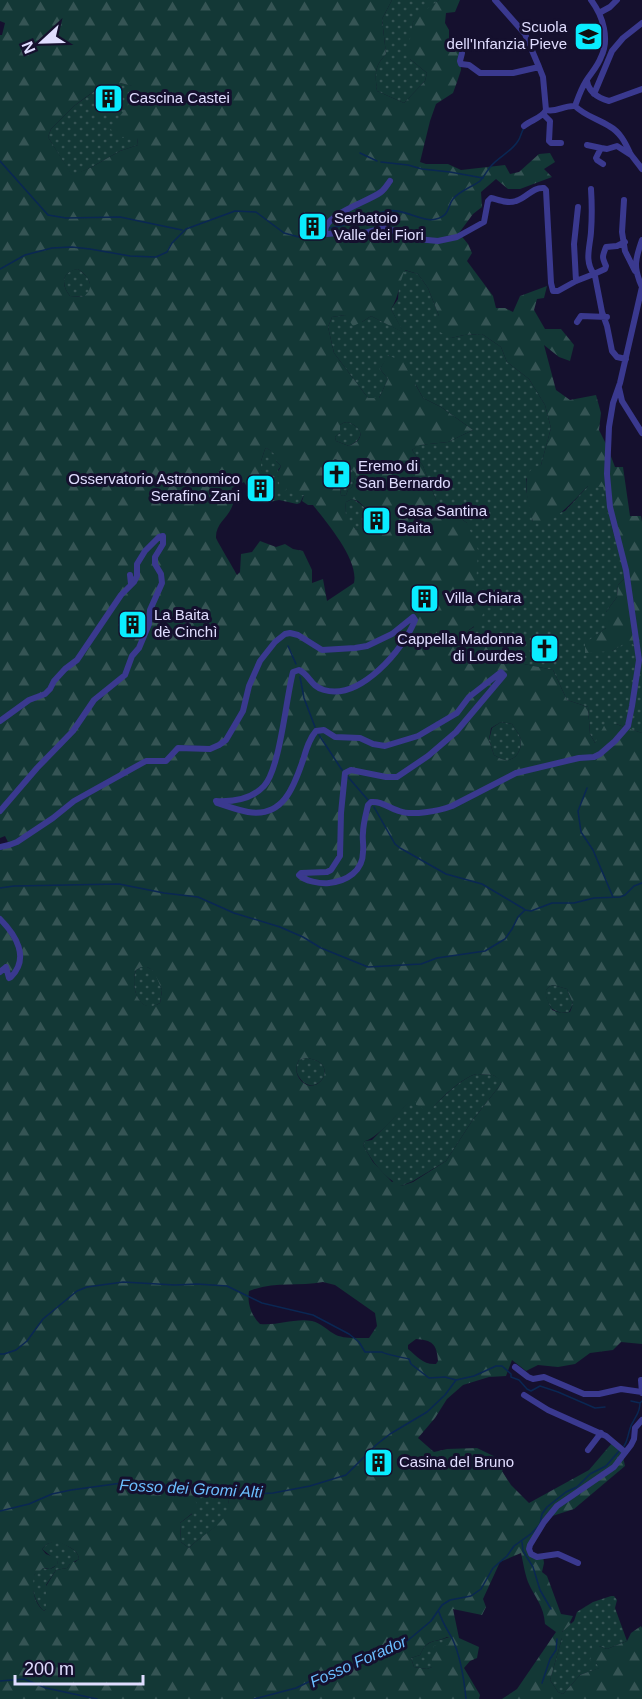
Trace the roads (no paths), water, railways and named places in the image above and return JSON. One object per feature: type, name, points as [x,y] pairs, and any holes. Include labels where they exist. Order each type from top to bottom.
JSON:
[{"type":"street","points":[[495,0],[525,34],[543,77],[545,112],[550,121],[549,141],[561,143]]},
{"type":"street","points":[[575,106],[588,78],[602,56],[604,46],[605,32],[599,13],[591,0]]},
{"type":"street","points":[[599,13],[617,0]]},
{"type":"street","points":[[578,98],[592,93],[601,80],[612,51],[642,23]]},
{"type":"street","points":[[462,53],[461,64],[469,65],[480,73],[513,73],[539,67]]},
{"type":"street","points":[[588,78],[601,80]]},
{"type":"street","points":[[588,78],[592,93],[609,101],[642,89]]},
{"type":"street","points":[[524,126],[545,112],[575,106],[581,112],[615,130],[642,169]]},
{"type":"street","points":[[587,145],[607,149],[617,146],[631,155]]},
{"type":"street","points":[[601,148],[596,158],[603,164]]},
{"type":"street","points":[[390,181],[381,192],[330,220],[325,226],[325,232],[327,234],[350,232],[361,234],[383,228],[395,231],[406,238],[438,241],[457,237],[484,222],[488,201],[491,198],[506,202],[516,201],[537,188],[544,188],[546,190],[553,291],[558,291],[605,269],[602,257],[606,247],[617,246],[625,242]]},
{"type":"street","points":[[591,189],[592,207],[588,256],[591,271],[597,279],[612,351],[617,357],[626,359]]},
{"type":"street","points":[[0,847],[16,842],[74,801],[146,761],[166,761],[180,747],[210,749],[226,740],[243,711],[249,686],[261,661],[275,642],[290,633],[298,635],[322,650],[355,648],[367,646],[392,634],[413,617],[415,620],[402,645],[380,669],[361,683],[336,692],[327,691],[316,687],[305,673],[299,670],[293,672],[277,756],[270,777],[264,787],[240,800],[216,801],[217,803],[249,812],[269,810],[286,798],[295,786],[310,740],[316,731],[324,730],[335,736],[360,738],[385,746],[427,732],[457,713],[469,697],[495,676],[501,672],[504,675],[456,732],[428,756],[397,777],[351,770],[345,773],[340,856],[331,870],[320,873],[301,873],[298,875],[301,878],[325,884],[352,876],[364,855],[363,831],[368,805],[371,802],[381,802],[406,813],[442,809],[516,773],[579,758],[594,757],[615,741],[628,726],[639,660],[627,570],[610,507],[607,474],[609,427],[613,404],[619,388],[642,287],[625,251],[622,232],[624,200]]},
{"type":"street","points":[[576,281],[574,244],[578,207]]},
{"type":"street","points":[[635,271],[642,240]]},
{"type":"street","points":[[577,322],[581,316],[605,316]]},
{"type":"street","points":[[619,388],[622,401],[642,434]]},
{"type":"street","points":[[0,721],[29,700],[45,694],[54,681],[83,653],[121,595],[137,576],[137,564],[145,551],[163,536],[163,544],[155,557],[155,564],[161,574],[162,583],[150,610],[149,624],[125,675],[94,700],[73,731],[41,763],[0,811]]},
{"type":"street","points":[[130,575],[131,584]]},
{"type":"street","points":[[0,919],[16,938],[20,955],[20,963],[11,977],[9,978],[6,967],[0,972]]},
{"type":"street","points":[[515,1367],[523,1375],[533,1379],[544,1377],[584,1394],[599,1394],[621,1389],[642,1393],[641,1380]]},
{"type":"street","points":[[524,1395],[548,1410],[601,1433],[625,1452]]},
{"type":"street","points":[[578,1563],[558,1554],[537,1557],[531,1554],[529,1549],[554,1508],[614,1467],[634,1439],[635,1428],[642,1421]]},
{"type":"street","points":[[588,1450],[601,1433]]},
{"type":"waterway","points":[[329,228],[387,211],[431,220],[441,217],[456,196],[480,181],[491,166],[515,145],[524,128]]},
{"type":"waterway","points":[[360,153],[377,161]]},
{"type":"waterway","points":[[0,161],[48,215],[66,218],[120,217],[182,230]]},
{"type":"waterway","points":[[381,162],[483,178]]},
{"type":"waterway","points":[[0,269],[25,255],[52,248],[72,247],[130,256],[156,257],[167,252],[172,243],[186,229],[235,211],[256,212],[284,233],[299,237],[313,236],[322,231]]},
{"type":"waterway","points":[[288,646],[296,664]]},
{"type":"waterway","points":[[300,677],[304,698],[315,727]]},
{"type":"waterway","points":[[319,735],[342,770]]},
{"type":"waterway","points":[[348,777],[368,800]]},
{"type":"waterway","points":[[587,788],[578,811],[581,832],[593,850],[613,897]]},
{"type":"waterway","points":[[374,807],[395,844],[400,848],[446,874],[482,884],[524,909]]},
{"type":"waterway","points":[[0,888],[119,884],[198,897],[234,913],[280,927],[321,948],[368,967],[421,964],[437,958],[485,951],[505,939],[525,910],[531,911],[552,903],[574,903],[594,898],[620,897],[642,883]]},
{"type":"waterway","points":[[0,1354],[16,1350],[27,1341],[43,1319],[77,1291],[87,1287],[123,1282],[227,1286],[262,1303],[313,1315],[349,1334],[359,1342],[365,1352],[382,1352],[409,1359],[411,1364],[429,1378],[445,1377],[456,1380],[502,1366],[511,1374],[511,1377],[519,1380],[531,1391],[540,1386],[595,1408],[605,1407]]},
{"type":"waterway","name":"Fosso dei Gromi Alti","points":[[0,1511],[29,1504],[52,1494],[122,1483],[252,1494],[273,1493],[310,1486],[346,1475],[390,1434],[427,1412],[445,1395],[456,1380]]},
{"type":"waterway","name":"Fosso Forador","points":[[631,1401],[640,1403],[642,1401]]},
{"type":"waterway","name":"Fosso Forador","points":[[624,1446],[631,1425],[639,1411],[640,1403]]},
{"type":"waterway","name":"Fosso Forador","points":[[254,1699],[296,1688],[329,1672],[364,1661],[406,1642],[431,1621],[442,1605],[450,1600],[471,1596],[481,1589],[493,1568],[540,1524],[542,1514],[547,1507],[566,1492],[577,1487],[590,1474],[606,1466],[620,1450]]},
{"type":"waterway","points":[[522,1542],[523,1551],[533,1567],[540,1590],[551,1609]]},
{"type":"waterway","points":[[439,1612],[458,1653],[466,1699]]},
{"type":"waterway","points":[[542,1683],[550,1659],[556,1650],[557,1639]]},
{"type":"waterway","points":[[0,1681],[24,1679],[46,1688],[97,1699]]},
{"type":"place","name":"Scuola dell'Infanzia Pieve","points":[[588,36]]},
{"type":"place","name":"Cascina Castei","points":[[108,98]]},
{"type":"place","name":"Serbatoio Valle dei Fiori","points":[[313,227]]},
{"type":"place","name":"Eremo di San Bernardo","points":[[337,475]]},
{"type":"place","name":"Osservatorio Astronomico Serafino Zani","points":[[261,488]]},
{"type":"place","name":"Casa Santina Baita","points":[[376,520]]},
{"type":"place","name":"Villa Chiara","points":[[424,598]]},
{"type":"place","name":"La Baita dè Cinchì","points":[[133,624]]},
{"type":"place","name":"Cappella Madonna di Lourdes","points":[[544,648]]},
{"type":"place","name":"Casina del Bruno","points":[[378,1462]]}]
